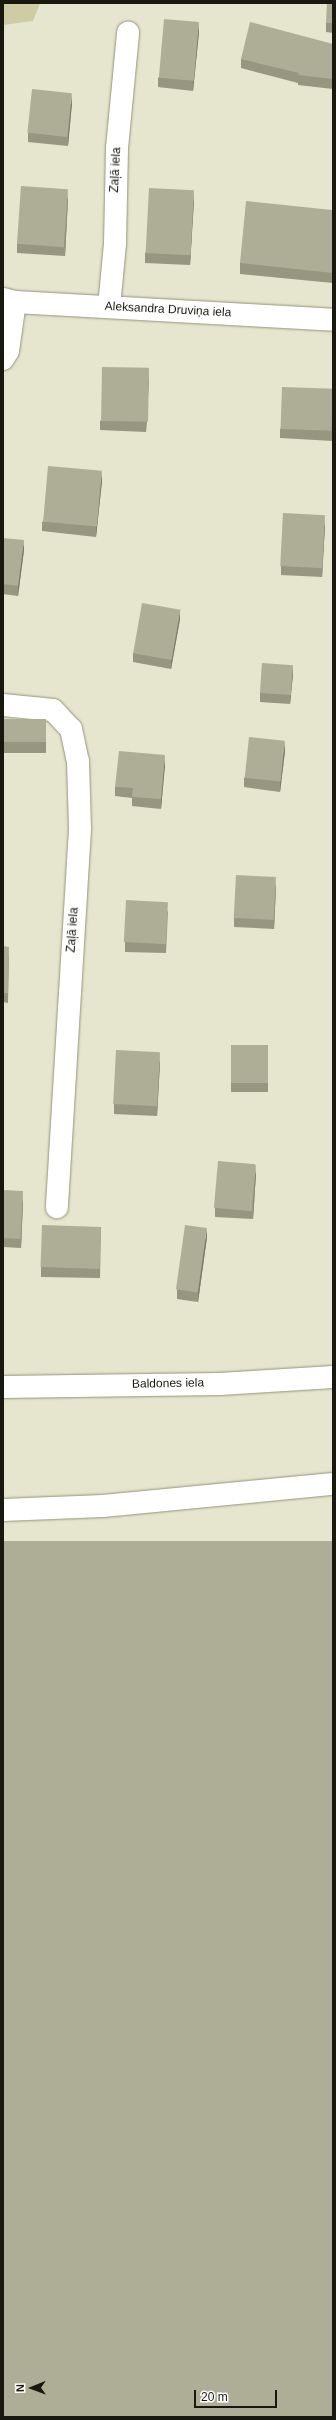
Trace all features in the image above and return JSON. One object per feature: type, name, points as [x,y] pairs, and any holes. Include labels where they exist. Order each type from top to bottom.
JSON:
[{"type":"street","name":"Zaļā iela","points":[[109,307],[115,244],[117,148],[128,33]]},
{"type":"street","name":"Aleksandra Druviņa iela","points":[[9,301],[333,320]]},
{"type":"street","points":[[3,359],[8,351],[9,301]]},
{"type":"street","name":"Zaļā iela","points":[[3,705],[53,710],[70,729],[78,761],[80,829],[57,1207]]},
{"type":"street","name":"Baldones iela","points":[[3,1388],[220,1384],[333,1377]]},
{"type":"street","points":[[3,1510],[103,1506],[333,1484]]},
{"type":"green space","points":[[3,3],[40,3],[33,21],[3,25]]},
{"type":"building","points":[[327,3],[333,3],[333,23],[326,23]]},
{"type":"building","points":[[164,19],[199,22],[194,81],[159,78]]},
{"type":"building","points":[[250,22],[333,44],[333,79],[298,75],[299,73],[241,59]]},
{"type":"building","points":[[32,89],[72,93],[67,137],[27,133]]},
{"type":"building","points":[[21,186],[68,189],[64,247],[17,244]]},
{"type":"building","points":[[149,188],[194,190],[191,255],[146,253]]},
{"type":"building","points":[[246,201],[332,210],[333,206],[333,273],[240,263]]},
{"type":"building","points":[[102,367],[149,368],[148,422],[101,421]]},
{"type":"building","points":[[282,387],[333,389],[332,431],[281,429]]},
{"type":"building","points":[[48,466],[102,471],[97,526],[43,522]]},
{"type":"building","points":[[283,513],[325,515],[322,568],[280,566]]},
{"type":"building","points":[[3,538],[24,540],[18,586],[3,584]]},
{"type":"building","points":[[142,603],[180,610],[172,660],[133,653]]},
{"type":"building","points":[[262,663],[293,665],[291,695],[260,693]]},
{"type":"building","points":[[3,719],[46,719],[46,742],[3,742]]},
{"type":"building","points":[[249,737],[285,741],[281,782],[245,778]]},
{"type":"building","points":[[119,751],[165,755],[161,799],[132,797],[133,788],[115,787]]},
{"type":"building","points":[[236,875],[276,877],[274,920],[234,918]]},
{"type":"building","points":[[126,900],[168,902],[166,944],[124,942]]},
{"type":"building","points":[[3,946],[9,947],[8,993],[3,993]]},
{"type":"building","points":[[231,1045],[268,1045],[268,1083],[231,1083]]},
{"type":"building","points":[[116,1050],[160,1052],[157,1106],[113,1104]]},
{"type":"building","points":[[218,1161],[256,1164],[252,1211],[214,1208]]},
{"type":"building","points":[[3,1190],[23,1191],[20,1239],[3,1238]]},
{"type":"building","points":[[42,1225],[101,1227],[99,1269],[41,1267]]},
{"type":"building","points":[[185,1225],[207,1228],[198,1292],[176,1289]]},
{"type":"building","points":[[3,1541],[333,1541],[333,2417],[3,2417]]}]
